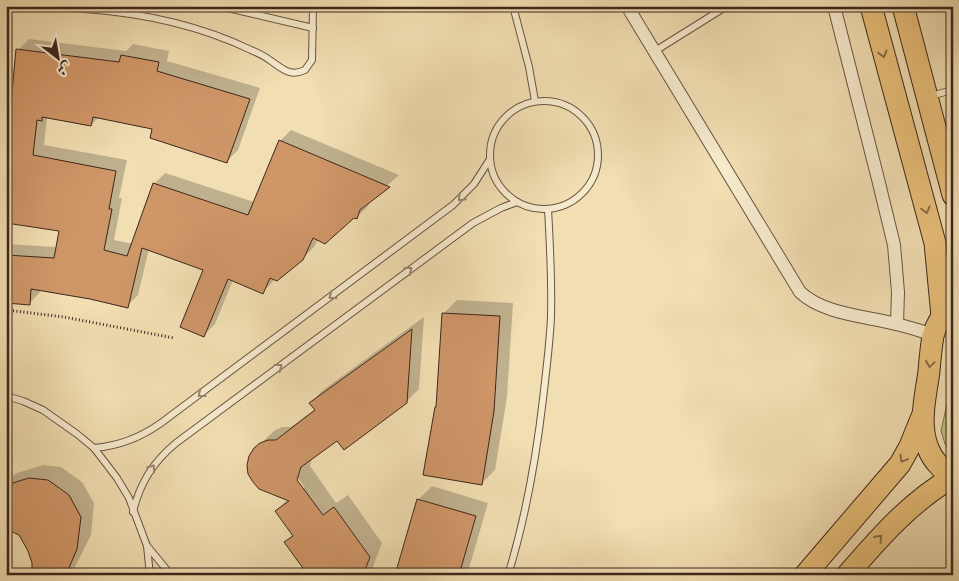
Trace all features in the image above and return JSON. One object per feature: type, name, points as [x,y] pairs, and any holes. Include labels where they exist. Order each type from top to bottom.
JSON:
[{"type":"main road","points":[[847,575],[920,498],[953,476],[947,473],[937,462],[928,448],[924,434],[923,414],[934,335],[947,310],[935,243],[871,6]]},
{"type":"main road","points":[[903,6],[953,195]]},
{"type":"main road","points":[[805,575],[900,464],[910,446],[923,414]]},
{"type":"street","points":[[627,6],[800,292],[810,302],[824,308],[897,324],[934,335]]},
{"type":"street","points":[[834,6],[894,245],[898,292],[897,324]]},
{"type":"lane","points":[[32,6],[84,8],[118,12],[174,23],[236,42],[258,53],[286,72],[293,74],[299,73],[309,66],[312,60],[313,6]]},
{"type":"lane","points":[[219,6],[312,28]]},
{"type":"lane","points":[[513,6],[529,66],[535,102]]},
{"type":"lane","points":[[655,51],[727,6]]},
{"type":"lane","points":[[927,97],[953,90]]},
{"type":"lane","points":[[535,102],[557,102],[577,111],[591,128],[598,148],[596,170],[586,189],[569,203],[548,209],[537,209],[517,202],[501,188],[494,174],[490,159],[492,139],[501,122],[516,108],[535,102]]},
{"type":"lane","points":[[94,448],[130,441],[161,424],[453,206],[474,184],[490,159]]},
{"type":"lane","points":[[133,512],[140,489],[151,468],[176,443],[466,227],[487,214],[517,202]]},
{"type":"lane","points":[[508,575],[520,538],[536,455],[545,378],[551,317],[551,258],[548,209]]},
{"type":"lane","points":[[6,396],[43,410],[78,434],[94,448],[117,478],[129,498],[147,546],[150,575]]},
{"type":"lane","points":[[147,546],[171,575]]},
{"type":"path","points":[[6,310],[64,317],[174,338]]},
{"type":"green space","points":[[953,376],[953,455],[945,444],[941,431]]},
{"type":"building","points":[[16,49],[119,62],[121,55],[159,62],[157,71],[250,99],[227,163],[150,138],[152,129],[93,117],[91,126],[42,117],[42,121],[37,120],[33,155],[116,171],[109,209],[112,209],[104,250],[127,256],[153,183],[248,215],[279,140],[390,187],[360,210],[357,219],[354,218],[325,244],[313,238],[303,260],[277,281],[270,278],[263,294],[228,279],[204,337],[180,327],[203,270],[142,248],[128,308],[90,299],[31,289],[30,305],[6,303],[6,255],[54,258],[59,231],[6,223],[6,136],[8,136]]},
{"type":"building","points":[[442,313],[500,316],[494,411],[482,485],[423,475],[436,407]]},
{"type":"building","points":[[412,329],[407,403],[344,450],[337,441],[301,467],[297,480],[323,515],[334,507],[370,557],[363,575],[308,575],[284,542],[293,536],[275,511],[289,501],[259,489],[248,474],[249,456],[260,443],[276,440],[315,410],[309,403]]},
{"type":"building","points":[[29,478],[48,480],[69,495],[81,517],[77,549],[66,575],[32,575],[32,563],[19,535],[6,529],[6,485]]},
{"type":"building","points":[[417,499],[476,516],[459,575],[422,575],[397,568]]}]
